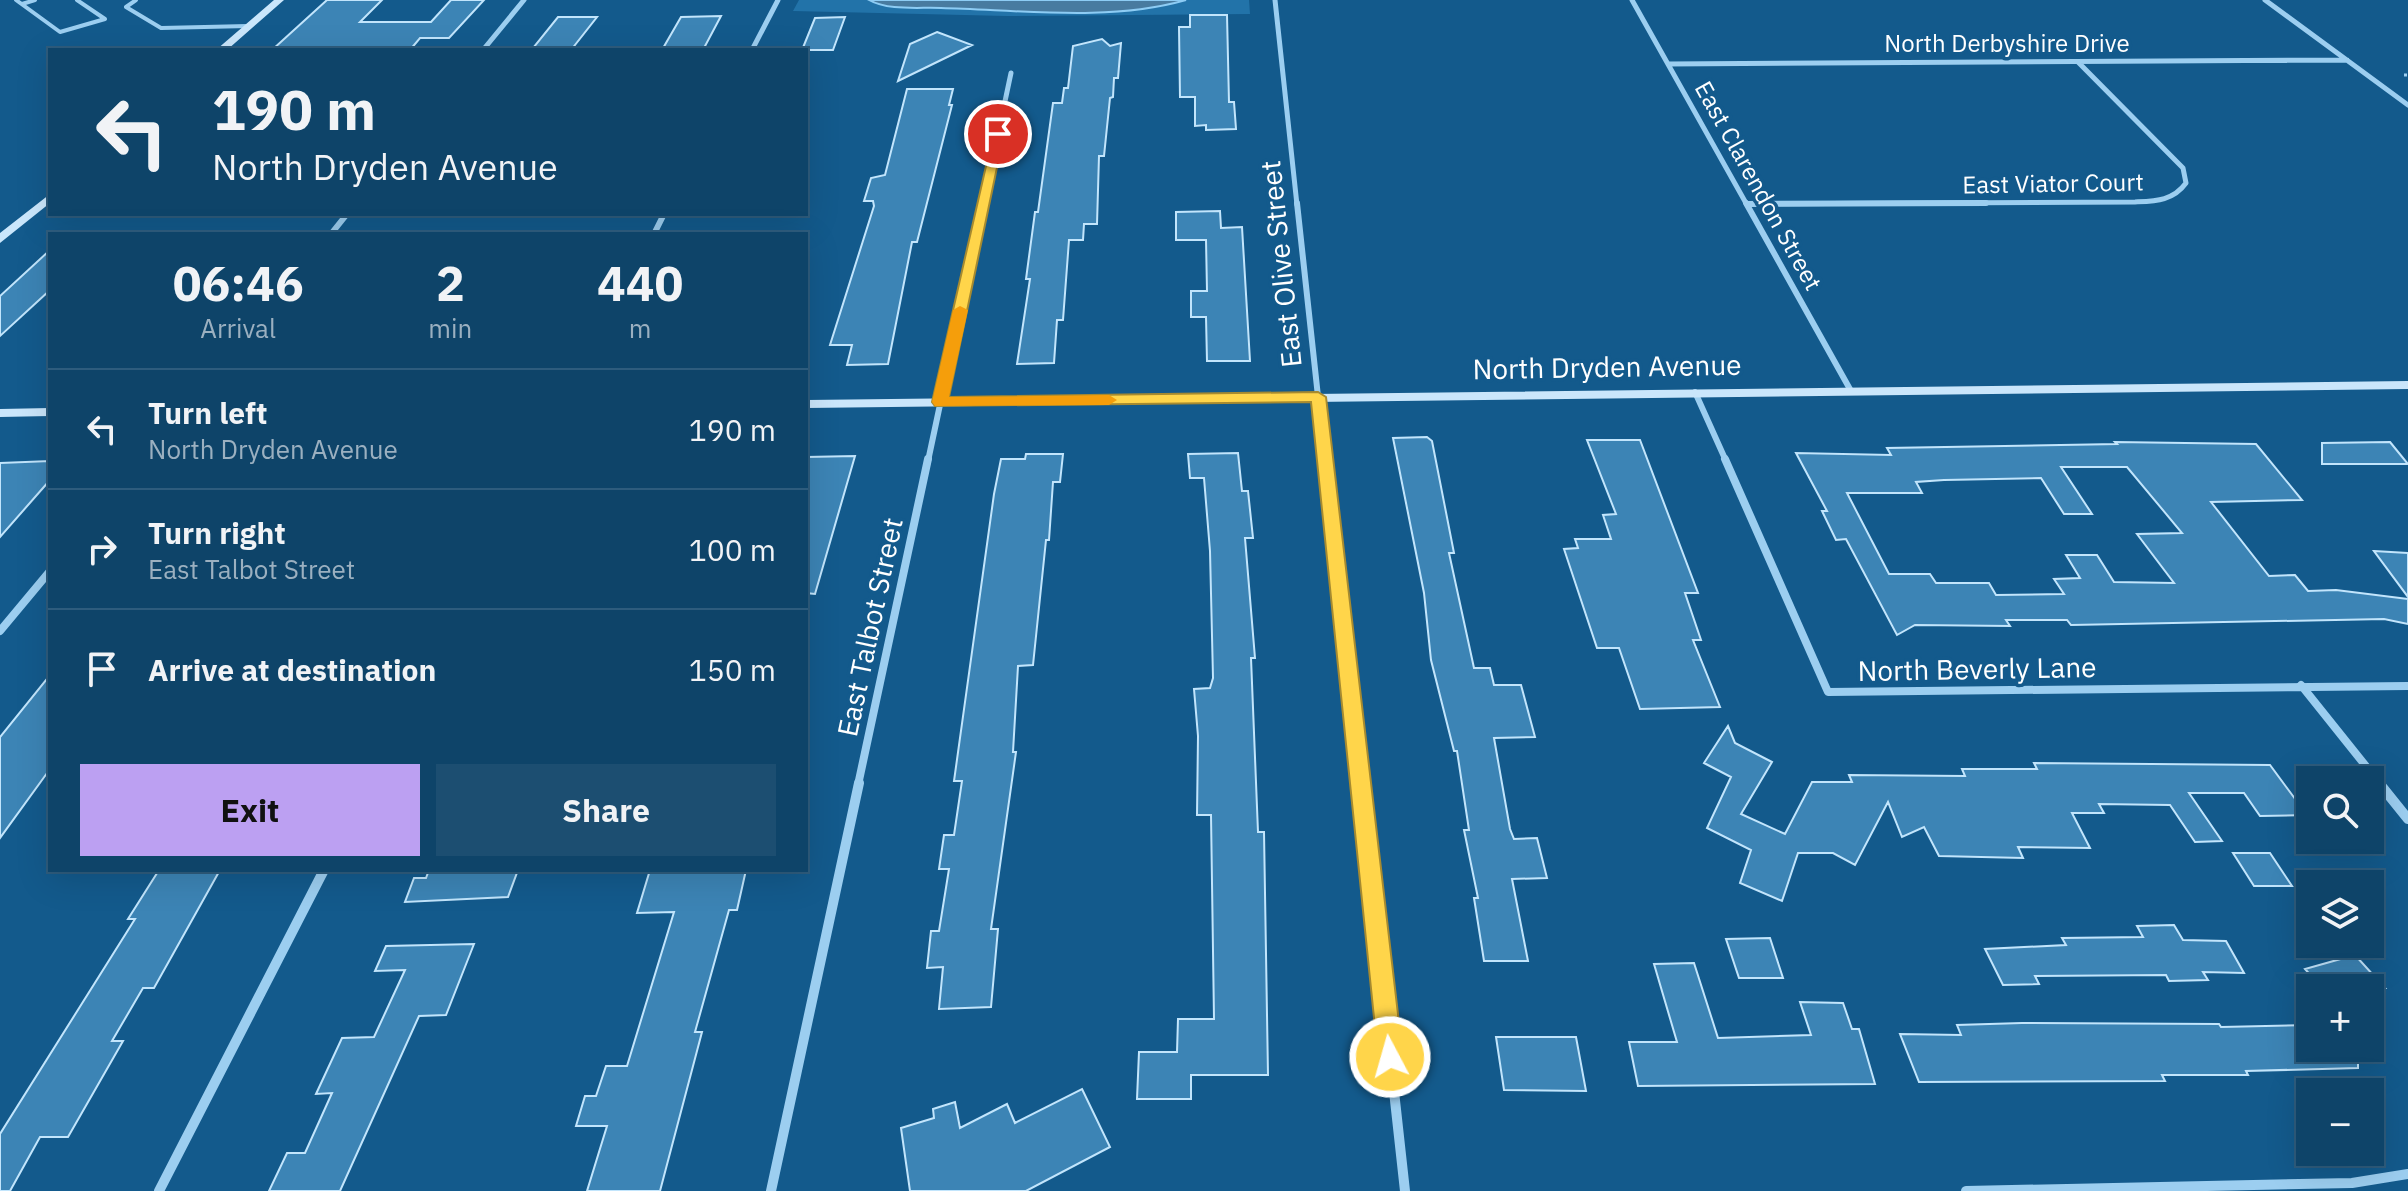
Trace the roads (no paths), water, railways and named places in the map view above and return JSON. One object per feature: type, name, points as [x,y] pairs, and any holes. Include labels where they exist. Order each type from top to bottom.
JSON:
[{"type":"street","points":[[223,48],[279,0]]},
{"type":"street","points":[[485,48],[524,0]]},
{"type":"street","points":[[753,48],[778,0]]},
{"type":"street","name":"East Olive Street","points":[[1275,0],[1405,1191]]},
{"type":"street","name":"East Clarendon Street","points":[[1632,0],[1851,391]]},
{"type":"street","points":[[2265,0],[2408,105]]},
{"type":"street","name":"North Derbyshire Drive","points":[[1668,64],[2347,60]]},
{"type":"street","name":"East Viator Court","points":[[1748,204],[2135,202],[2164,200],[2180,193],[2186,183],[2183,168],[2171,152],[2078,62]]},
{"type":"street","name":"East Talbot Street","points":[[771,1191],[1011,73]]},
{"type":"street","points":[[0,239],[6,230],[48,198]]},
{"type":"street","points":[[333,232],[345,216]]},
{"type":"street","name":"North Dryden Avenue","points":[[808,404],[2408,385]]},
{"type":"street","name":"North Beverly Lane","points":[[1695,392],[1828,692],[2408,686]]},
{"type":"street","points":[[0,413],[48,412]]},
{"type":"street","points":[[0,631],[48,573]]},
{"type":"street","points":[[2301,685],[2408,819]]},
{"type":"street","points":[[159,1191],[323,872]]},
{"type":"street","points":[[1966,1191],[2352,1183],[2408,1174]]},
{"type":"lane","points":[[16,0],[60,32],[105,19],[77,0]]},
{"type":"lane","points":[[22,4],[35,0]]},
{"type":"lane","points":[[136,0],[126,7],[161,28],[248,26]]}]
